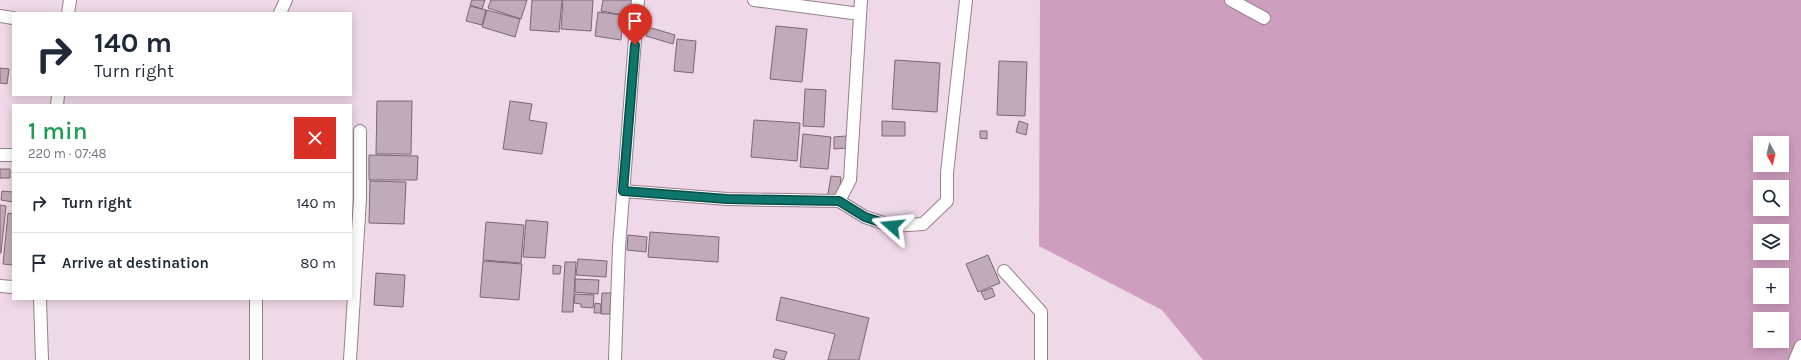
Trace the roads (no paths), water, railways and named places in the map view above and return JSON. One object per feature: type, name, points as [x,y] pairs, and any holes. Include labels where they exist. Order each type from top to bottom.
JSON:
[{"type":"street","points":[[68,12],[70,0]]},
{"type":"street","points":[[280,12],[286,0]]},
{"type":"street","points":[[615,360],[619,247],[638,0]]},
{"type":"street","points":[[754,0],[860,14]]},
{"type":"street","points":[[839,201],[850,180],[861,0]]},
{"type":"street","points":[[623,191],[727,199],[839,201],[865,217],[892,226],[923,224],[947,201],[947,173],[966,0]]},
{"type":"street","points":[[1231,0],[1264,18]]},
{"type":"street","points":[[0,16],[12,18]]},
{"type":"street","points":[[350,360],[360,199],[360,131]]},
{"type":"street","points":[[0,155],[12,155]]},
{"type":"street","points":[[1004,271],[1040,312],[1041,360]]},
{"type":"street","points":[[0,286],[12,287]]},
{"type":"street","points":[[40,300],[42,360]]},
{"type":"street","points":[[256,300],[256,360]]},
{"type":"street","points":[[1794,360],[1801,346]]}]
